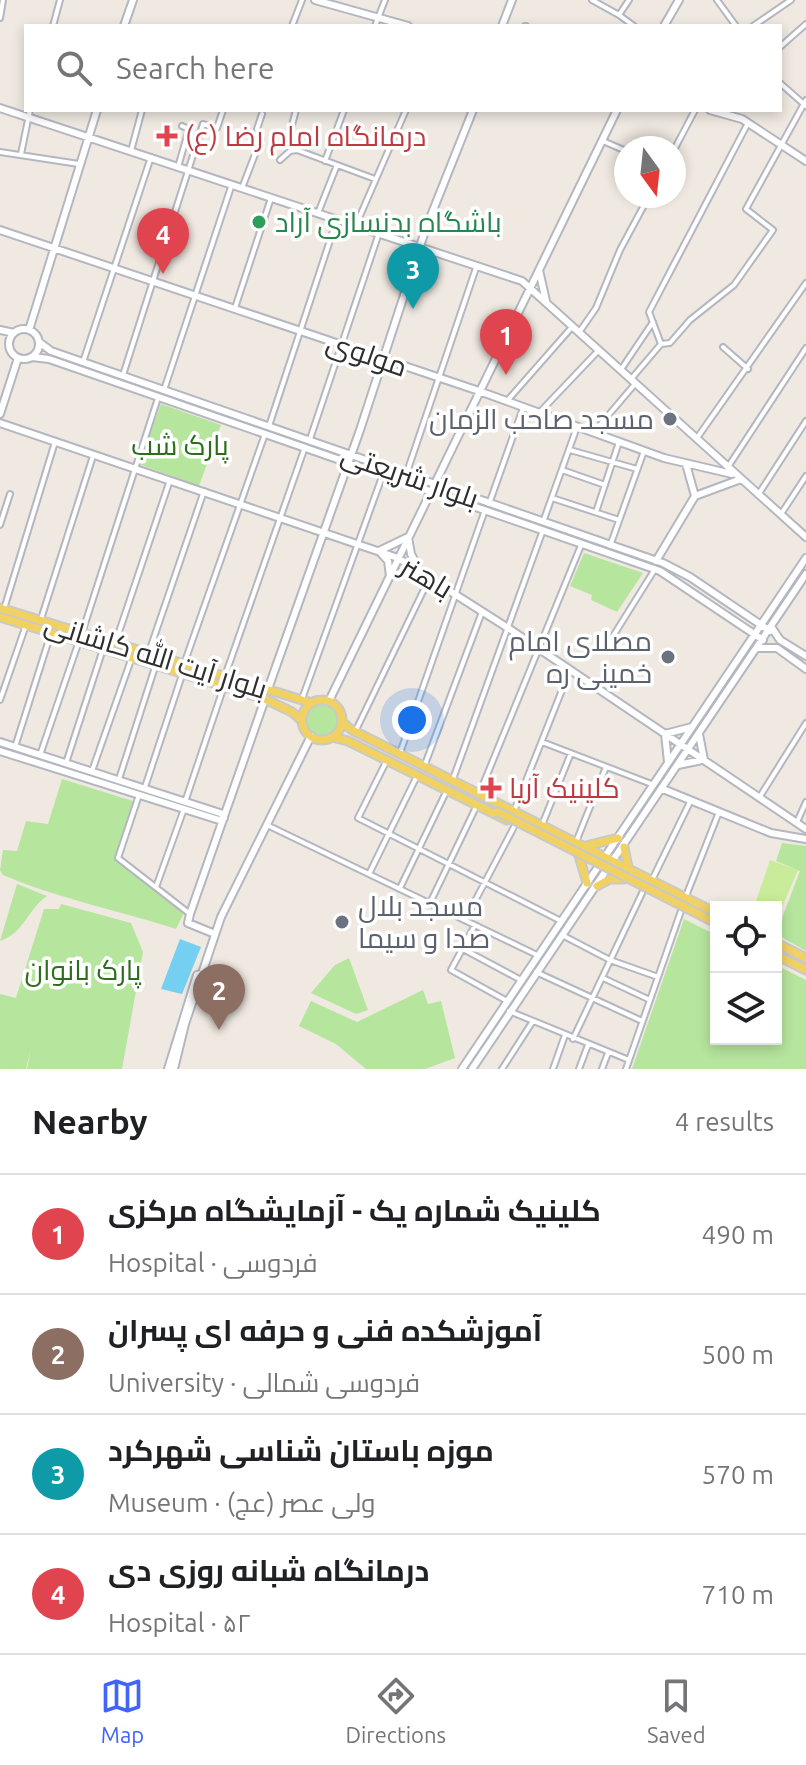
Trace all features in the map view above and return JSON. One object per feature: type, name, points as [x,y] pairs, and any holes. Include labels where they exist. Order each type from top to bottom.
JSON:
[{"type":"main road","points":[[125,24],[133,0]]},
{"type":"main road","points":[[315,0],[401,24]]},
{"type":"main road","points":[[503,24],[512,0]]},
{"type":"main road","points":[[665,24],[679,0]]},
{"type":"main road","points":[[0,108],[29,114],[522,281],[600,348],[806,537]]},
{"type":"main road","points":[[29,330],[96,112]]},
{"type":"main road","points":[[268,689],[350,459],[419,246],[472,112]]},
{"type":"main road","points":[[329,701],[528,287],[616,112]]},
{"type":"main road","points":[[730,113],[806,161]]},
{"type":"main road","name":"مولوی","points":[[0,230],[479,391],[644,451],[738,477]]},
{"type":"main road","points":[[539,269],[546,301]]},
{"type":"main road","points":[[0,330],[14,333],[29,330]]},
{"type":"main road","points":[[18,358],[32,357],[39,342],[29,330]]},
{"type":"main road","points":[[9,344],[14,333]]},
{"type":"main road","points":[[0,339],[9,344],[18,358]]},
{"type":"main road","name":"بلوار شریعتی","points":[[39,342],[51,351],[161,393]]},
{"type":"main road","name":"بلوار شریعتی","points":[[32,357],[49,359],[161,393],[350,459],[406,475],[447,496],[487,507]]},
{"type":"main road","points":[[0,414],[18,358]]},
{"type":"main road","name":"باهنر","points":[[0,423],[398,558],[508,628],[806,829]]},
{"type":"main road","name":"بلوار شریعتی","points":[[350,459],[419,487],[432,488],[656,561],[690,577],[771,629],[780,640],[806,656]]},
{"type":"main road","points":[[686,464],[695,496]]},
{"type":"main road","points":[[655,569],[656,561],[695,496],[738,477]]},
{"type":"main road","points":[[419,487],[425,503]]},
{"type":"main road","points":[[425,503],[447,496]]},
{"type":"main road","name":"بلوار شریعتی","points":[[543,526],[655,569],[684,584],[763,640]]},
{"type":"main road","points":[[390,576],[388,561],[379,551],[408,537]]},
{"type":"main road","points":[[408,537],[411,554],[420,570]]},
{"type":"main road","points":[[462,1069],[805,558]]},
{"type":"main road","points":[[390,576],[405,569],[420,570]]},
{"type":"main road","points":[[472,1069],[806,574]]},
{"type":"main road","name":"بلوار آیت الله کاشانی","points":[[1,612],[40,621],[103,649],[156,665],[225,676],[312,703]]},
{"type":"main road","name":"بلوار آیت الله کاشانی","points":[[1,612],[51,633],[149,653],[224,686],[265,699],[292,712],[302,721]]},
{"type":"main road","points":[[780,640],[775,642],[777,648],[806,669]]},
{"type":"main road","points":[[758,648],[777,648]]},
{"type":"main road","points":[[215,934],[188,923],[265,699]]},
{"type":"main road","points":[[292,712],[300,708],[300,701]]},
{"type":"main road","points":[[710,911],[354,731],[342,722],[339,709],[329,701],[312,703],[305,711],[302,721],[311,736],[348,741],[710,921]]},
{"type":"main road","points":[[332,737],[342,722]]},
{"type":"main road","points":[[668,763],[665,734],[692,727]]},
{"type":"main road","points":[[348,741],[345,735],[354,731]]},
{"type":"main road","points":[[678,765],[704,760],[699,734]]},
{"type":"main road","points":[[171,1069],[179,1024],[197,975],[201,974],[215,934],[311,736]]},
{"type":"main road","points":[[0,742],[186,799],[223,812],[224,818]]},
{"type":"main road","points":[[0,751],[219,820],[224,818]]},
{"type":"main road","points":[[30,761],[37,753]]},
{"type":"main road","points":[[663,789],[771,833],[806,839]]},
{"type":"main road","points":[[496,803],[500,808],[710,911]]},
{"type":"main road","points":[[492,813],[498,812],[710,921]]},
{"type":"main road","points":[[584,847],[618,838]]},
{"type":"main road","points":[[624,847],[629,869]]},
{"type":"main road","points":[[579,856],[587,883]]},
{"type":"main road","points":[[597,886],[610,879],[624,879]]},
{"type":"main road","points":[[581,892],[589,897]]},
{"type":"main road","points":[[782,946],[806,958]]},
{"type":"main road","points":[[782,958],[806,970]]},
{"type":"street","points":[[0,18],[3,0]]},
{"type":"street","points":[[54,24],[60,0]]},
{"type":"street","points":[[293,24],[302,0]]},
{"type":"street","points":[[375,24],[385,0]]},
{"type":"street","points":[[592,0],[631,24]]},
{"type":"street","points":[[619,15],[629,0]]},
{"type":"street","points":[[717,0],[735,24]]},
{"type":"street","points":[[756,24],[791,0]]},
{"type":"street","points":[[782,45],[806,24]]},
{"type":"street","points":[[593,432],[661,344],[670,343],[690,320],[734,285],[773,230],[746,209],[805,103],[782,85]]},
{"type":"street","points":[[131,151],[141,112]]},
{"type":"street","points":[[123,376],[203,124],[217,128],[222,112]]},
{"type":"street","points":[[291,129],[295,112]]},
{"type":"street","points":[[325,161],[343,112]]},
{"type":"street","points":[[356,225],[405,112]]},
{"type":"street","points":[[681,136],[694,112]]},
{"type":"street","points":[[21,154],[29,114]]},
{"type":"street","points":[[242,188],[261,139],[257,129],[262,114]]},
{"type":"street","points":[[661,344],[649,312],[748,123]]},
{"type":"street","points":[[178,167],[189,129],[182,126]]},
{"type":"street","points":[[601,140],[614,146]]},
{"type":"street","points":[[280,160],[294,150],[375,179]]},
{"type":"street","points":[[0,152],[79,164]]},
{"type":"street","points":[[83,362],[151,157]]},
{"type":"street","points":[[318,213],[337,165]]},
{"type":"street","points":[[37,753],[80,637],[232,184]]},
{"type":"street","points":[[235,308],[271,198]]},
{"type":"street","points":[[507,401],[596,308],[620,250],[643,208]]},
{"type":"street","points":[[145,787],[337,219]]},
{"type":"street","points":[[225,676],[379,233]]},
{"type":"street","points":[[406,475],[477,265]]},
{"type":"street","points":[[696,439],[806,283]]},
{"type":"street","points":[[622,368],[653,322]]},
{"type":"street","points":[[723,347],[748,369]]},
{"type":"street","points":[[539,413],[600,348]]},
{"type":"street","points":[[728,468],[806,348]]},
{"type":"street","points":[[399,754],[523,407]]},
{"type":"street","points":[[758,495],[806,421]]},
{"type":"street","points":[[452,781],[577,427]]},
{"type":"street","points":[[1,612],[56,440]]},
{"type":"street","points":[[596,512],[619,442]]},
{"type":"street","points":[[569,450],[637,469]]},
{"type":"street","points":[[610,546],[644,451]]},
{"type":"street","points":[[40,621],[94,454]]},
{"type":"street","points":[[562,470],[605,485]]},
{"type":"street","points":[[300,701],[383,474]]},
{"type":"street","points":[[780,515],[806,476]]},
{"type":"street","points":[[115,644],[170,480]]},
{"type":"street","points":[[149,653],[204,491]]},
{"type":"street","points":[[0,525],[10,494]]},
{"type":"street","points":[[552,498],[619,520]]},
{"type":"street","points":[[479,794],[582,543]]},
{"type":"street","points":[[605,649],[655,569]]},
{"type":"street","points":[[354,731],[430,577]]},
{"type":"street","points":[[424,767],[482,612]]},
{"type":"street","points":[[0,700],[26,625]]},
{"type":"street","points":[[15,747],[51,633]]},
{"type":"street","points":[[66,763],[103,649]]},
{"type":"street","points":[[92,771],[132,657]]},
{"type":"street","points":[[119,779],[156,665]]},
{"type":"street","points":[[514,811],[570,670]]},
{"type":"street","points":[[186,799],[224,686]]},
{"type":"street","points":[[759,798],[806,723]]},
{"type":"street","points":[[542,742],[654,785]]},
{"type":"street","points":[[542,826],[571,753]]},
{"type":"street","points":[[387,760],[358,818],[561,921]]},
{"type":"street","points":[[576,842],[606,767]]},
{"type":"street","points":[[369,874],[417,776]]},
{"type":"street","points":[[400,888],[447,790]]},
{"type":"street","points":[[139,794],[118,858],[190,914]]},
{"type":"street","points":[[652,880],[691,800]]},
{"type":"street","points":[[797,823],[806,802]]},
{"type":"street","points":[[430,903],[477,805]]},
{"type":"street","points":[[156,887],[184,809]]},
{"type":"street","points":[[685,897],[719,812]]},
{"type":"street","points":[[267,825],[537,955]]},
{"type":"street","points":[[465,920],[515,825]]},
{"type":"street","points":[[573,1039],[644,889]]},
{"type":"street","points":[[626,1069],[682,908]]},
{"type":"street","points":[[475,925],[451,970],[507,1001]]},
{"type":"street","points":[[562,935],[610,960],[658,977]]},
{"type":"street","points":[[463,949],[521,980]]},
{"type":"street","points":[[536,972],[642,1021]]},
{"type":"street","points":[[603,978],[650,1000]]},
{"type":"street","points":[[509,1011],[629,1060]]},
{"type":"street","points":[[502,1069],[533,1021]]},
{"type":"street","points":[[553,1069],[565,1035]]},
{"type":"street","points":[[579,1069],[588,1045]]},
{"type":"street","points":[[602,1069],[608,1053]]},
{"type":"green space","name":"پارک شب","points":[[161,404],[221,425],[199,486],[139,464]]},
{"type":"green space","points":[[584,553],[643,573],[617,612],[591,600],[592,595],[570,586]]},
{"type":"green space","points":[[322,703],[334,708],[339,720],[334,732],[322,737],[310,732],[305,720],[310,708]]},
{"type":"green space","points":[[62,779],[133,801],[116,858],[184,913],[176,929],[67,898],[3,875],[0,870],[3,850],[17,851],[26,821],[48,824]]},
{"type":"green space","points":[[782,843],[806,846],[806,951],[782,937],[782,918],[800,871],[776,861]]},
{"type":"green space","points":[[770,860],[798,870],[782,907],[782,901],[756,901]]},
{"type":"green space","points":[[17,884],[47,896],[15,932],[0,941]]},
{"type":"green space","name":"پارک بانوان","points":[[61,904],[131,923],[143,952],[122,1069],[27,1069],[31,1048],[26,1069],[0,1069],[0,994],[16,998],[44,909],[59,909]]},
{"type":"green space","points":[[684,919],[710,932],[710,1045],[782,1045],[782,968],[806,980],[806,1069],[632,1069]]},
{"type":"green space","points":[[349,958],[368,1010],[356,1014],[311,993],[335,965]]},
{"type":"green space","points":[[423,990],[428,1004],[441,1001],[455,1058],[425,1069],[366,1069],[336,1044],[299,1026],[311,1001],[357,1022]]},
{"type":"water","points":[[180,939],[201,947],[182,994],[161,989]]},
{"type":"place","name":"درمانگاه امام رضا (ع)","points":[[167,136]]},
{"type":"place","name":"باشگاه بدنسازى آراد","points":[[259,222]]},
{"type":"place","name":"درمانگاه شبانه روزی دی","points":[[163,274]]},
{"type":"place","name":"موزه باستان شناسی شهرکرد","points":[[413,309]]},
{"type":"place","name":"کلینیک شماره یک - آزمایشگاه مرکزی","points":[[506,375]]},
{"type":"place","name":"مسجد صاحب الزمان","points":[[670,419]]},
{"type":"place","name":"مصلای امام خمینی ره","points":[[668,657]]},
{"type":"place","name":"کلینیک آریا","points":[[491,788]]},
{"type":"place","name":"مسجد بلال صدا و سیما","points":[[342,922]]},
{"type":"place","name":"آموزشکده فنی و حرفه ای پسران","points":[[219,1030]]}]
